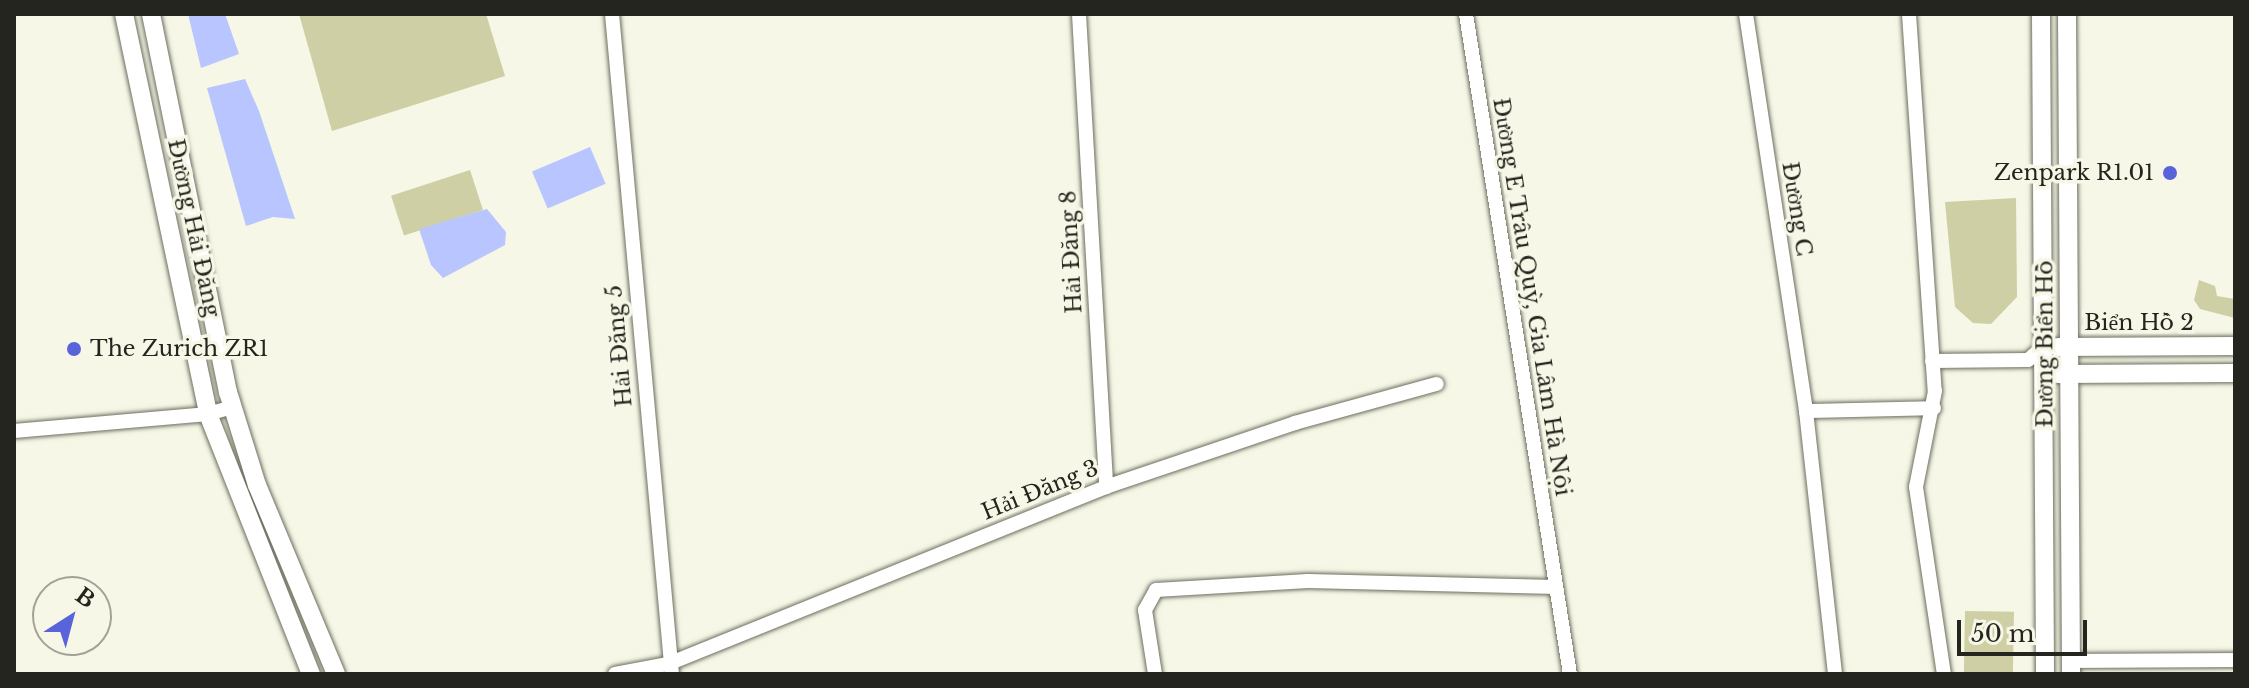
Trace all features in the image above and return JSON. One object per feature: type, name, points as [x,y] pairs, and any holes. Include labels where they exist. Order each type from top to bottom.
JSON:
[{"type":"street","name":"Đường Hải Đăng","points":[[124,14],[208,414],[311,674]]},
{"type":"street","name":"Đường Hải Đăng","points":[[151,14],[232,407],[257,485],[336,674]]},
{"type":"street","name":"Hải Đăng 5","points":[[612,14],[670,669]]},
{"type":"street","name":"Hải Đăng 8","points":[[1079,14],[1106,487]]},
{"type":"street","name":"Đường E Trâu Quỳ, Gia Lâm Hà Nội","points":[[1466,14],[1570,674]]},
{"type":"street","name":"Đường C","points":[[1746,14],[1806,411],[1835,674]]},
{"type":"street","points":[[1909,14],[1934,408],[1916,487],[1944,674]]},
{"type":"street","name":"Đường Biển Hồ","points":[[2041,14],[2045,674]]},
{"type":"street","name":"Đường Biển Hồ","points":[[2067,14],[2071,668]]},
{"type":"street","name":"Biển Hồ 2","points":[[2043,347],[2235,346]]},
{"type":"street","points":[[1932,361],[2028,360],[2043,347]]},
{"type":"street","points":[[2028,360],[2043,374],[2235,373]]},
{"type":"street","name":"Hải Đăng 3","points":[[656,674],[1106,487],[1295,423],[1437,384]]},
{"type":"street","points":[[14,431],[208,414],[232,407]]},
{"type":"street","points":[[1806,411],[1934,408]]},
{"type":"street","points":[[1155,674],[1145,610],[1156,590],[1308,581],[1556,587]]},
{"type":"street","points":[[2071,668],[2235,660]]},
{"type":"street","name":"Hải Đăng 3","points":[[615,674],[670,669]]},
{"type":"green space","points":[[299,14],[486,14],[505,76],[332,131]]},
{"type":"green space","points":[[470,170],[483,210],[404,236],[391,196]]},
{"type":"green space","points":[[2016,198],[2017,297],[1991,324],[1973,323],[1955,307],[1945,202]]},
{"type":"green space","points":[[2199,280],[2215,286],[2217,296],[2235,299],[2235,318],[2200,309],[2194,300]]},
{"type":"green space","points":[[1965,611],[2014,612],[2013,674],[1964,674]]},
{"type":"water","points":[[188,14],[225,14],[239,54],[201,68]]},
{"type":"water","points":[[245,79],[259,111],[295,219],[273,217],[246,226],[207,88]]},
{"type":"water","points":[[590,147],[606,184],[548,208],[532,172]]},
{"type":"water","points":[[487,209],[506,232],[505,245],[443,278],[431,265],[419,229]]},
{"type":"place","name":"Zenpark R1.01","points":[[2170,173]]},
{"type":"place","name":"The Zurich ZR1","points":[[74,349]]}]
